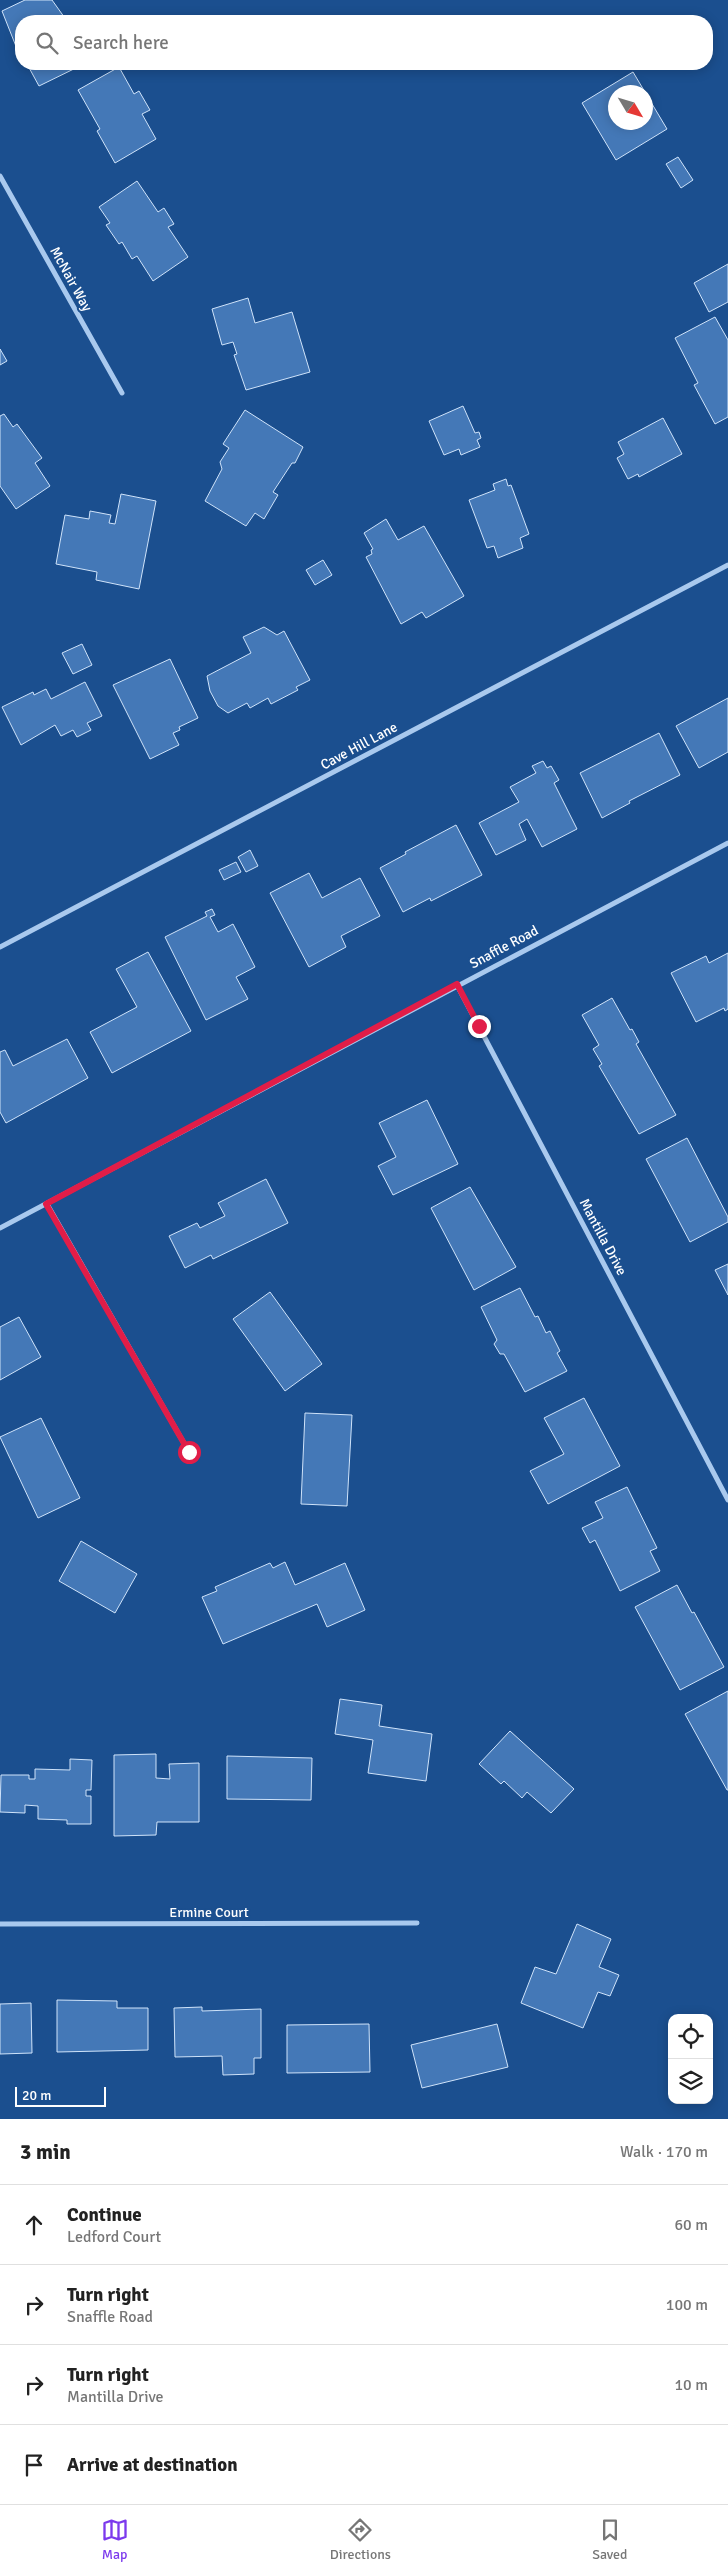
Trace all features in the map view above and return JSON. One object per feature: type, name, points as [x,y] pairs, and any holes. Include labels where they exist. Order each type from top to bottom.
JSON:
[{"type":"street","name":"McNair Way","points":[[0,176],[122,393]]},
{"type":"street","name":"Cave Hill Lane","points":[[0,947],[728,565]]},
{"type":"street","name":"Snaffle Road","points":[[0,1228],[457,984],[728,843]]},
{"type":"street","name":"Mantilla Drive","points":[[457,984],[728,1500]]},
{"type":"street","points":[[46,1204],[189,1452]]},
{"type":"street","name":"Ermine Court","points":[[0,1924],[417,1923]]},
{"type":"building","points":[[25,0],[52,0],[63,15],[15,15],[15,44],[2,11]]},
{"type":"building","points":[[30,70],[72,70],[39,86]]},
{"type":"building","points":[[114,70],[121,70],[134,94],[139,91],[150,110],[142,114],[156,139],[115,163],[97,131],[100,129],[78,90]]},
{"type":"building","points":[[633,72],[641,85],[612,85]]},
{"type":"building","points":[[608,87],[608,130],[653,130],[653,106],[667,129],[616,160],[582,103]]},
{"type":"building","points":[[678,157],[693,180],[681,188],[666,164]]},
{"type":"building","points":[[137,181],[158,212],[164,208],[174,224],[168,227],[188,257],[153,281],[137,256],[132,259],[122,242],[119,244],[106,225],[110,223],[99,207]]},
{"type":"building","points":[[728,264],[728,302],[709,312],[694,283]]},
{"type":"building","points":[[248,298],[255,323],[292,312],[310,372],[246,390],[234,355],[237,354],[233,342],[222,345],[212,309]]},
{"type":"building","points":[[715,317],[728,340],[728,417],[715,424],[694,385],[698,383],[675,338]]},
{"type":"building","points":[[0,349],[7,361],[0,365]]},
{"type":"building","points":[[463,406],[475,433],[479,432],[481,438],[477,440],[480,447],[461,455],[459,449],[444,455],[429,421]]},
{"type":"building","points":[[245,410],[303,447],[295,463],[292,463],[273,492],[278,495],[264,519],[255,513],[246,526],[205,501],[222,469],[220,462],[229,448],[223,444]]},
{"type":"building","points":[[4,414],[13,427],[17,424],[42,458],[35,463],[50,486],[16,509],[0,486],[0,416]]},
{"type":"building","points":[[663,418],[682,454],[639,477],[638,474],[628,479],[617,458],[624,454],[618,442]]},
{"type":"building","points":[[506,479],[508,486],[511,485],[529,534],[520,538],[523,548],[498,558],[494,546],[487,548],[469,500],[495,490],[493,484]]},
{"type":"building","points":[[121,494],[156,501],[139,589],[96,580],[97,572],[56,564],[65,515],[89,519],[90,511],[111,515],[109,523],[115,524]]},
{"type":"building","points":[[386,519],[398,540],[424,526],[464,596],[426,618],[422,612],[401,624],[366,557],[372,554],[371,550],[373,549],[364,533]]},
{"type":"building","points":[[323,560],[332,575],[315,585],[306,570]]},
{"type":"building","points":[[264,627],[277,635],[284,631],[310,680],[296,687],[298,690],[271,704],[268,698],[250,708],[247,703],[228,713],[218,706],[210,691],[207,676],[251,653],[243,637]]},
{"type":"building","points":[[82,644],[92,665],[73,674],[62,653]]},
{"type":"building","points":[[170,659],[198,718],[179,727],[180,730],[173,733],[179,745],[150,759],[113,685]]},
{"type":"building","points":[[85,682],[102,716],[87,723],[91,730],[77,737],[73,730],[61,736],[55,725],[21,745],[2,707],[33,692],[34,695],[46,689],[51,699]]},
{"type":"building","points":[[728,698],[728,752],[699,768],[676,726]]},
{"type":"building","points":[[659,733],[680,775],[629,801],[630,803],[602,818],[580,773]]},
{"type":"building","points":[[543,761],[547,768],[551,766],[559,780],[554,783],[577,829],[542,847],[527,819],[519,824],[526,840],[496,855],[479,823],[519,802],[510,787],[536,773],[532,766]]},
{"type":"building","points":[[456,825],[482,875],[431,901],[430,898],[403,912],[380,868],[406,854],[405,852]]},
{"type":"building","points":[[250,850],[258,866],[246,872],[238,857]]},
{"type":"building","points":[[236,862],[241,872],[224,880],[219,870]]},
{"type":"building","points":[[309,873],[322,898],[360,878],[380,916],[341,936],[346,947],[309,967],[270,893]]},
{"type":"building","points":[[212,909],[215,915],[210,917],[218,932],[233,924],[255,967],[236,977],[248,999],[206,1020],[165,937],[207,916],[205,912]]},
{"type":"building","points":[[148,952],[191,1031],[112,1073],[90,1032],[137,1007],[116,969]]},
{"type":"building","points":[[728,953],[728,1009],[725,1011],[724,1008],[696,1022],[671,973],[706,956],[709,963]]},
{"type":"building","points":[[612,998],[630,1030],[632,1029],[639,1042],[636,1044],[676,1115],[639,1134],[599,1066],[602,1064],[593,1049],[599,1045],[582,1015]]},
{"type":"building","points":[[67,1039],[88,1078],[6,1123],[0,1112],[0,1052],[5,1050],[13,1066]]},
{"type":"building","points":[[427,1100],[458,1164],[393,1195],[378,1166],[396,1157],[379,1123]]},
{"type":"building","points":[[687,1138],[728,1217],[728,1222],[690,1242],[646,1159]]},
{"type":"building","points":[[266,1179],[288,1223],[213,1259],[211,1255],[185,1268],[169,1236],[197,1223],[200,1228],[225,1216],[218,1203]]},
{"type":"building","points":[[470,1187],[516,1267],[474,1290],[431,1208]]},
{"type":"building","points":[[728,1264],[728,1295],[715,1270]]},
{"type":"building","points":[[520,1288],[535,1317],[538,1316],[546,1333],[550,1331],[560,1351],[557,1353],[567,1371],[525,1392],[504,1354],[500,1354],[494,1344],[497,1340],[481,1307]]},
{"type":"building","points":[[270,1292],[322,1364],[285,1391],[233,1319]]},
{"type":"building","points":[[19,1317],[41,1357],[0,1380],[0,1327]]},
{"type":"building","points":[[584,1398],[620,1466],[548,1504],[530,1471],[564,1454],[544,1418]]},
{"type":"building","points":[[305,1413],[352,1415],[347,1506],[301,1504]]},
{"type":"building","points":[[41,1418],[80,1498],[38,1518],[0,1437]]},
{"type":"building","points":[[627,1487],[657,1548],[650,1551],[660,1571],[620,1591],[595,1540],[590,1543],[582,1528],[603,1518],[595,1502]]},
{"type":"building","points":[[81,1541],[137,1574],[115,1613],[59,1581]]},
{"type":"building","points":[[285,1562],[295,1585],[345,1563],[365,1610],[327,1627],[317,1604],[223,1644],[202,1597],[217,1591],[215,1587],[270,1563],[273,1568]]},
{"type":"building","points":[[677,1585],[724,1667],[680,1690],[635,1607]]},
{"type":"building","points":[[728,1691],[728,1790],[727,1790],[685,1714]]},
{"type":"building","points":[[340,1699],[382,1705],[379,1726],[432,1734],[426,1781],[368,1773],[373,1740],[335,1734]]},
{"type":"building","points":[[510,1731],[574,1789],[551,1813],[527,1792],[522,1798],[504,1781],[501,1784],[479,1764]]},
{"type":"building","points":[[156,1754],[156,1778],[170,1779],[169,1764],[199,1763],[199,1822],[157,1822],[156,1835],[114,1836],[114,1755]]},
{"type":"building","points":[[227,1756],[312,1758],[311,1800],[227,1799]]},
{"type":"building","points":[[70,1759],[92,1760],[91,1790],[86,1790],[86,1796],[91,1796],[91,1824],[67,1824],[67,1820],[38,1819],[38,1806],[25,1805],[25,1813],[0,1812],[1,1775],[29,1775],[29,1779],[35,1779],[35,1769],[70,1770]]},
{"type":"building","points":[[577,1924],[611,1939],[599,1967],[619,1975],[610,1996],[598,1992],[583,2028],[521,2003],[535,1967],[556,1974]]},
{"type":"building","points":[[57,2000],[117,2001],[117,2008],[148,2008],[148,2050],[57,2052]]},
{"type":"building","points":[[31,2003],[32,2053],[0,2054],[0,2004]]},
{"type":"building","points":[[202,2007],[202,2011],[261,2009],[261,2058],[254,2058],[254,2074],[223,2075],[222,2056],[175,2057],[174,2008]]},
{"type":"building","points":[[369,2024],[370,2072],[287,2073],[287,2025]]},
{"type":"building","points":[[497,2024],[508,2067],[422,2088],[411,2045]]},
{"type":"route","points":[[189,1452],[46,1204],[457,984],[479,1026]]}]
